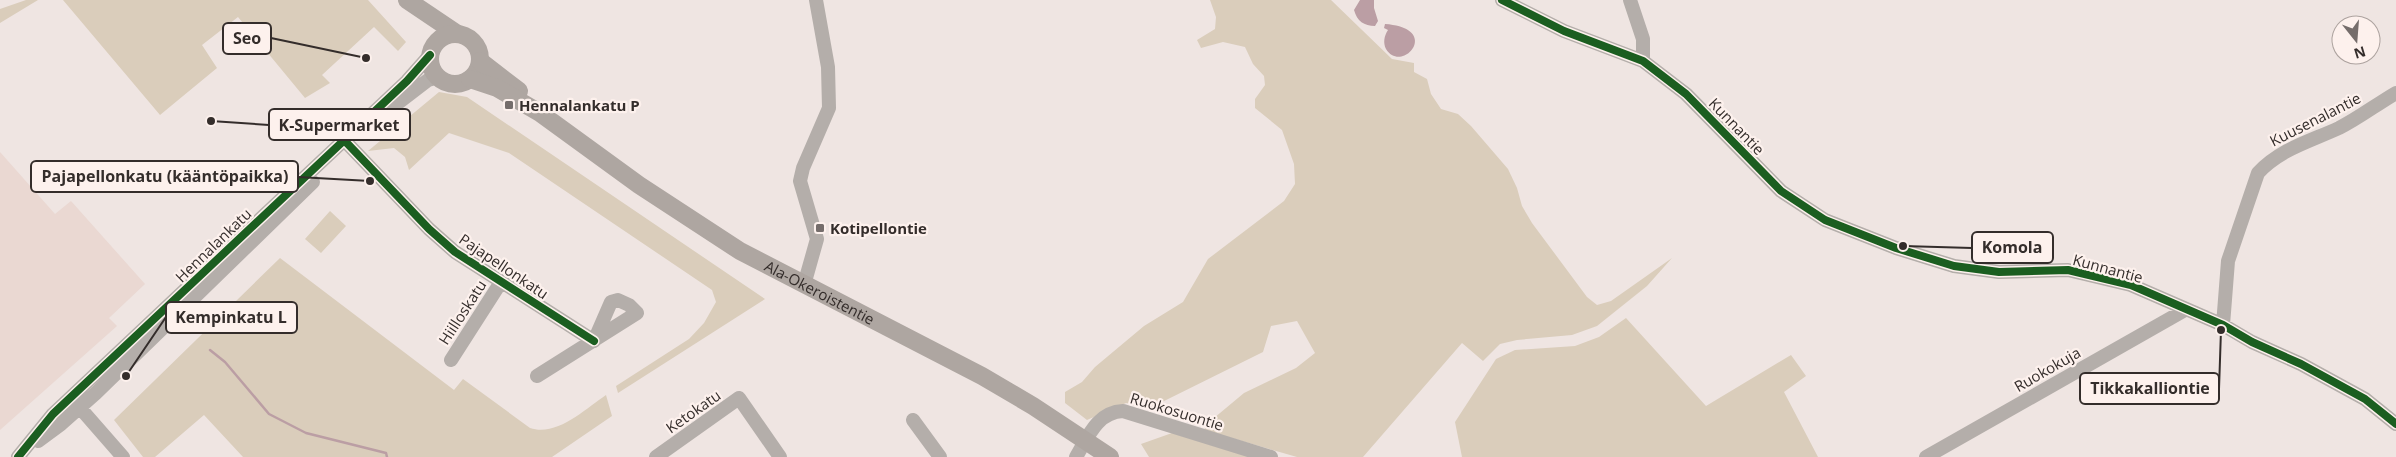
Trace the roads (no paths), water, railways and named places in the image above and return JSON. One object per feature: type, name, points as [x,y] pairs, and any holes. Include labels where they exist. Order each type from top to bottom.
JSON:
[{"type":"main road","points":[[406,0],[456,34],[471,39],[477,46],[480,61],[478,69],[470,79],[456,84],[449,83],[438,77],[432,69],[433,49],[406,0]]},
{"type":"main road","points":[[433,49],[444,36],[456,34]]},
{"type":"main road","name":"Ala-Okeroistentie","points":[[480,61],[509,82],[540,113]]},
{"type":"main road","name":"Ala-Okeroistentie","points":[[470,79],[503,90],[540,113],[639,185],[740,251],[982,376],[1086,440],[1110,457]]},
{"type":"street","points":[[804,285],[817,239],[800,182],[803,168],[829,108],[828,66],[816,0]]},
{"type":"street","name":"Kunnantie","points":[[1502,0],[1564,31],[1643,61],[1686,94],[1781,191],[1825,220],[1896,248],[1954,266],[1999,272],[2068,270],[2130,285],[2223,325],[2252,342],[2301,364],[2365,399],[2396,424]]},
{"type":"street","points":[[1630,0],[1643,39],[1643,61]]},
{"type":"street","name":"Hennalankatu","points":[[21,455],[347,143],[407,81],[433,49]]},
{"type":"street","name":"Hennalankatu","points":[[347,143],[404,97],[428,80],[438,77]]},
{"type":"street","name":"Kuusenalantie","points":[[2223,325],[2228,261],[2258,173],[2268,162],[2282,152],[2341,127],[2396,93]]},
{"type":"street","name":"Pajapellonkatu","points":[[347,143],[429,229],[455,252],[594,341],[537,376]]},
{"type":"street","name":"Hiilloskatu","points":[[450,360],[501,282]]},
{"type":"street","name":"Ruokokuja","points":[[1926,457],[2185,310]]},
{"type":"street","name":"Ketokatu","points":[[656,457],[739,398],[780,457]]},
{"type":"street","points":[[75,403],[123,457]]},
{"type":"street","name":"Ruokosuontie","points":[[1076,457],[1103,416],[1112,411],[1122,411],[1271,457]]},
{"type":"street","points":[[913,420],[940,457]]},
{"type":"waterway","points":[[210,350],[225,362],[269,414],[306,433],[386,453],[387,457]]},
{"type":"place","name":"Seo","points":[[366,58]]},
{"type":"place","name":"Hennalankatu P","points":[[509,105]]},
{"type":"place","name":"K-Supermarket","points":[[211,121]]},
{"type":"place","name":"Pajapellonkatu (kääntöpaikka)","points":[[370,181]]},
{"type":"place","name":"Kotipellontie","points":[[820,228]]},
{"type":"place","name":"Komola","points":[[1903,246]]},
{"type":"place","name":"Tikkakalliontie","points":[[2221,330]]},
{"type":"place","name":"Kempinkatu L","points":[[126,376]]}]
